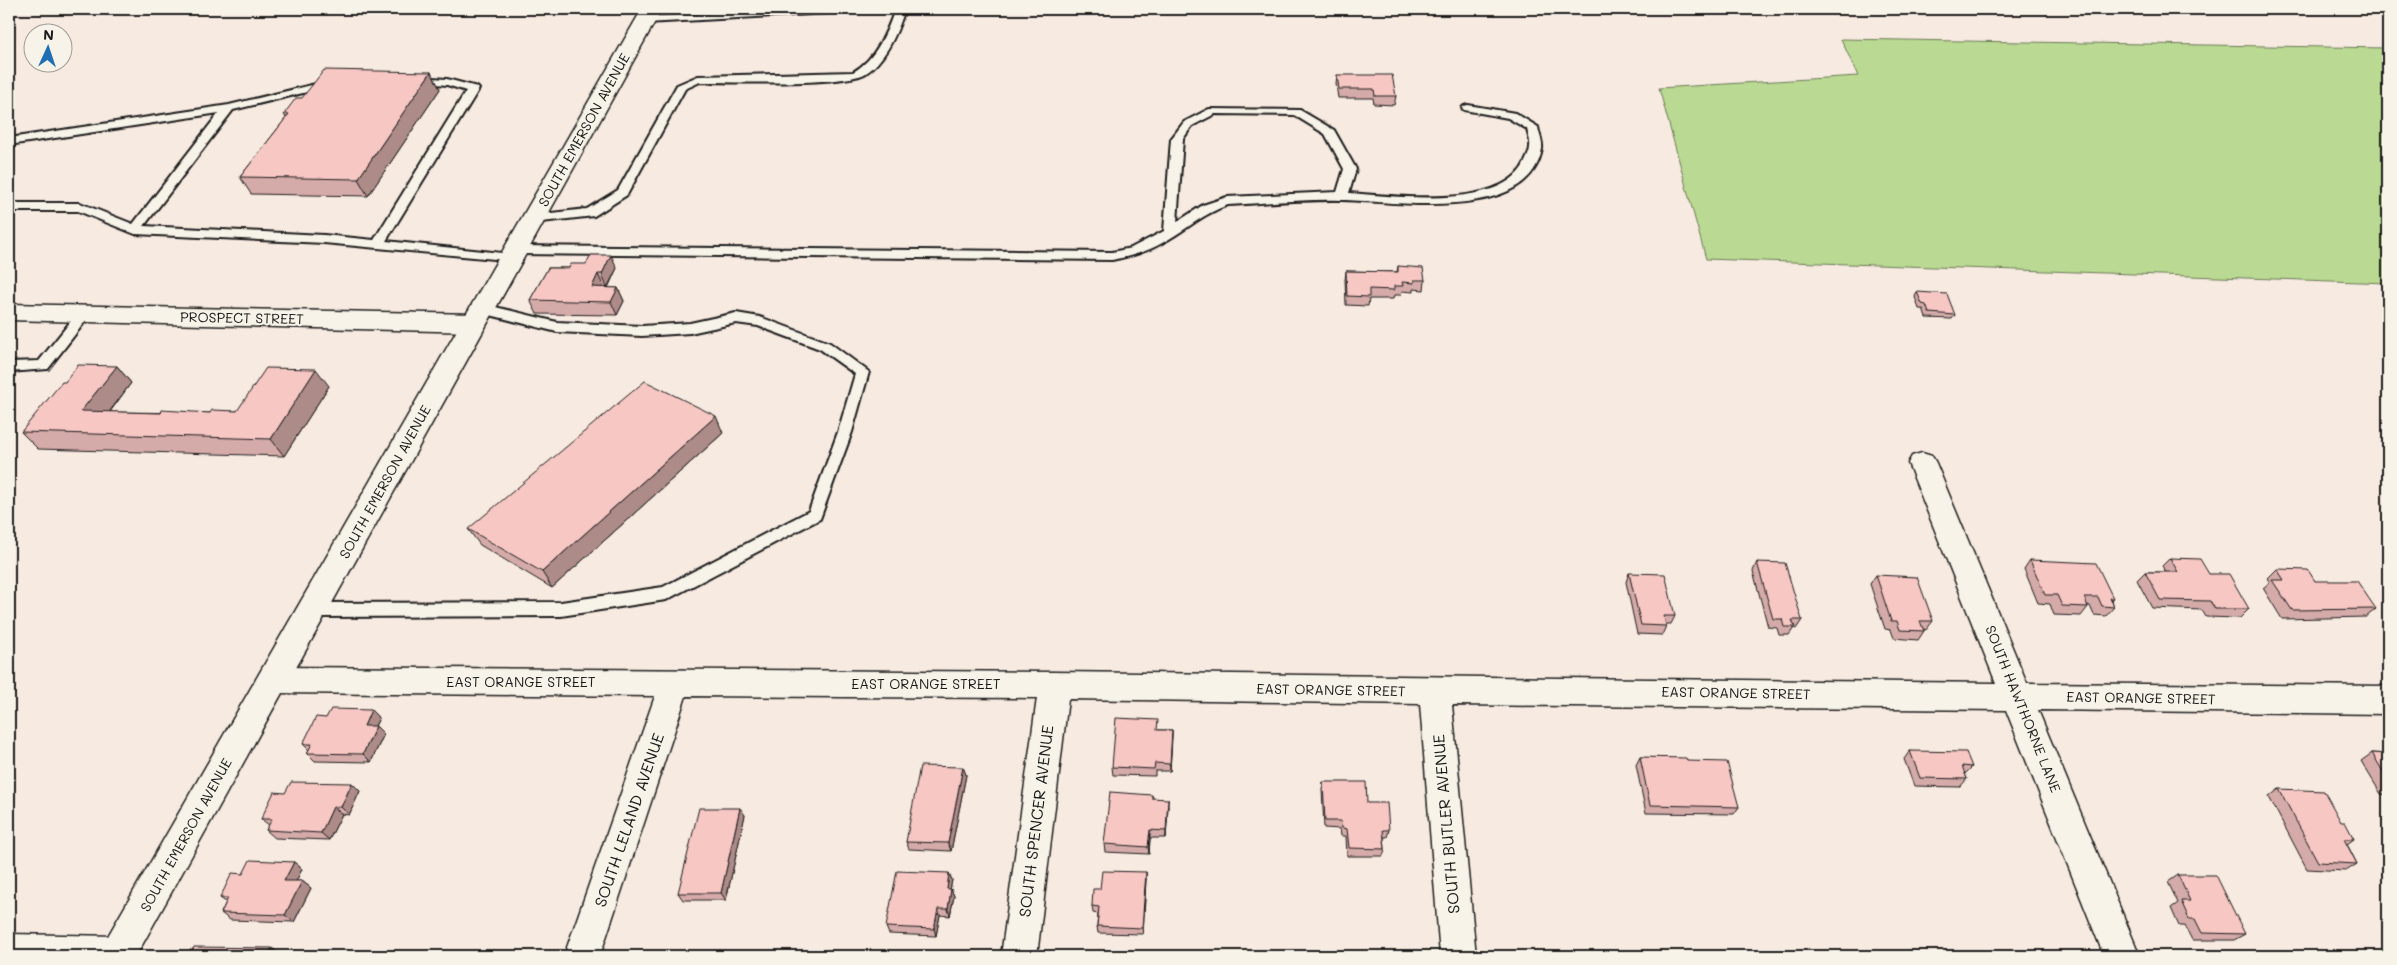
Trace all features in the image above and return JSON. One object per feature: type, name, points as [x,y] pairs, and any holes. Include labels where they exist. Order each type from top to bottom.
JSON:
[{"type":"street","name":"SOUTH EMERSON AVENUE","points":[[118,955],[649,14]]},
{"type":"street","name":"PROSPECT STREET","points":[[9,312],[479,316]]},
{"type":"street","name":"SOUTH HAWTHORNE LANE","points":[[1922,463],[2122,956]]},
{"type":"street","name":"EAST ORANGE STREET","points":[[273,680],[1054,685],[1435,691],[2388,700]]},
{"type":"street","name":"SOUTH LELAND AVENUE","points":[[582,956],[675,683]]},
{"type":"street","name":"SOUTH SPENCER AVENUE","points":[[1018,956],[1054,685]]},
{"type":"street","name":"SOUTH BUTLER AVENUE","points":[[1435,691],[1458,956]]},
{"type":"street","points":[[9,952],[118,955]]},
{"type":"lane","points":[[649,14],[848,9]]},
{"type":"lane","points":[[533,220],[590,213],[623,192],[681,87],[698,79],[838,77],[858,73],[871,65],[892,30],[900,9]]},
{"type":"lane","points":[[9,141],[229,108],[341,80]]},
{"type":"lane","points":[[378,244],[473,89],[447,82],[408,80]]},
{"type":"lane","points":[[135,230],[229,108]]},
{"type":"lane","points":[[9,207],[80,206],[135,230],[324,239],[514,254],[1112,256],[1135,251],[1170,232],[1207,208],[1227,200],[1342,196],[1440,201],[1481,196],[1506,189],[1526,172],[1530,165],[1536,149],[1532,127],[1511,115],[1468,108]]},
{"type":"lane","points":[[1170,232],[1177,139],[1188,124],[1213,111],[1296,112],[1330,132],[1350,169],[1342,196]]},
{"type":"lane","points":[[9,367],[43,366],[84,314]]},
{"type":"lane","points":[[313,610],[561,609],[666,593],[815,516],[862,372],[825,346],[760,322],[736,318],[690,328],[642,331],[557,327],[479,316]]},
{"type":"green space","points":[[1841,39],[2388,48],[2388,283],[1706,259],[1659,88],[1858,76]]},
{"type":"building","points":[[324,70],[431,72],[358,179],[240,177],[289,114],[284,114],[296,98],[302,98]]},
{"type":"building","points":[[1337,75],[1392,75],[1396,96],[1375,96],[1374,89],[1339,89]]},
{"type":"building","points":[[591,255],[611,255],[602,274],[598,274],[592,287],[618,288],[611,302],[530,300],[548,268],[569,268],[571,264],[586,264]]},
{"type":"building","points":[[1398,266],[1423,268],[1425,280],[1414,280],[1414,283],[1402,282],[1403,286],[1394,286],[1394,290],[1369,289],[1369,297],[1347,296],[1346,271],[1398,272]]},
{"type":"building","points":[[1917,292],[1947,294],[1955,315],[1929,313],[1926,305],[1922,304]]},
{"type":"building","points":[[78,365],[117,366],[81,411],[161,413],[162,410],[210,413],[212,410],[237,411],[266,368],[316,369],[271,439],[21,432]]},
{"type":"building","points":[[645,381],[716,416],[542,572],[468,529]]},
{"type":"building","points":[[2170,558],[2200,559],[2209,574],[2229,574],[2249,609],[2215,609],[2210,601],[2160,600],[2145,572],[2178,572]]},
{"type":"building","points":[[2030,560],[2096,563],[2113,598],[2110,598],[2114,607],[2102,606],[2098,597],[2084,597],[2088,607],[2062,606],[2057,595],[2045,595]]},
{"type":"building","points":[[1757,562],[1785,563],[1802,620],[1792,620],[1795,627],[1784,627],[1782,619],[1773,619]]},
{"type":"building","points":[[2277,569],[2308,570],[2315,581],[2357,581],[2376,609],[2292,610],[2272,580],[2284,580]]},
{"type":"building","points":[[1629,573],[1665,574],[1675,616],[1664,616],[1666,626],[1641,625]]},
{"type":"building","points":[[1876,575],[1917,577],[1933,621],[1920,621],[1924,631],[1900,630],[1897,621],[1891,621]]},
{"type":"building","points":[[331,709],[371,710],[364,726],[376,726],[363,754],[307,753],[312,744],[303,744],[316,717],[326,718]]},
{"type":"building","points":[[1116,718],[1158,720],[1157,730],[1172,730],[1170,764],[1155,763],[1154,769],[1112,767]]},
{"type":"building","points":[[1910,751],[1966,752],[1972,767],[1962,766],[1967,779],[1920,778]]},
{"type":"building","points":[[2372,753],[2388,754],[2388,780]]},
{"type":"building","points":[[1640,757],[1686,758],[1687,761],[1727,762],[1739,807],[1650,805]]},
{"type":"building","points":[[920,766],[963,767],[948,843],[906,842]]},
{"type":"building","points":[[291,782],[352,783],[341,807],[333,807],[321,833],[266,830],[272,819],[261,819],[274,792],[285,793]]},
{"type":"building","points":[[1323,782],[1366,782],[1367,803],[1387,803],[1389,830],[1383,830],[1385,849],[1349,848],[1347,829],[1342,828],[1341,821],[1325,821]]},
{"type":"building","points":[[2279,789],[2324,791],[2341,822],[2345,822],[2354,839],[2344,839],[2357,864],[2318,862]]},
{"type":"building","points":[[1110,792],[1152,795],[1152,798],[1168,799],[1166,831],[1150,830],[1148,847],[1104,844]]},
{"type":"building","points":[[699,808],[740,808],[721,893],[678,893]]},
{"type":"building","points":[[250,860],[294,862],[284,881],[302,881],[285,915],[221,913],[228,898],[220,898],[232,873],[243,874]]},
{"type":"building","points":[[897,871],[949,873],[947,889],[951,889],[948,909],[938,909],[934,929],[886,927]]},
{"type":"building","points":[[1102,871],[1146,872],[1142,928],[1097,926],[1099,907],[1092,906],[1093,889],[1100,889]]},
{"type":"building","points":[[2178,875],[2216,875],[2245,934],[2202,933],[2195,919],[2189,919],[2181,901],[2190,901]]},
{"type":"building","points":[[194,947],[272,948],[268,956],[189,956]]}]
